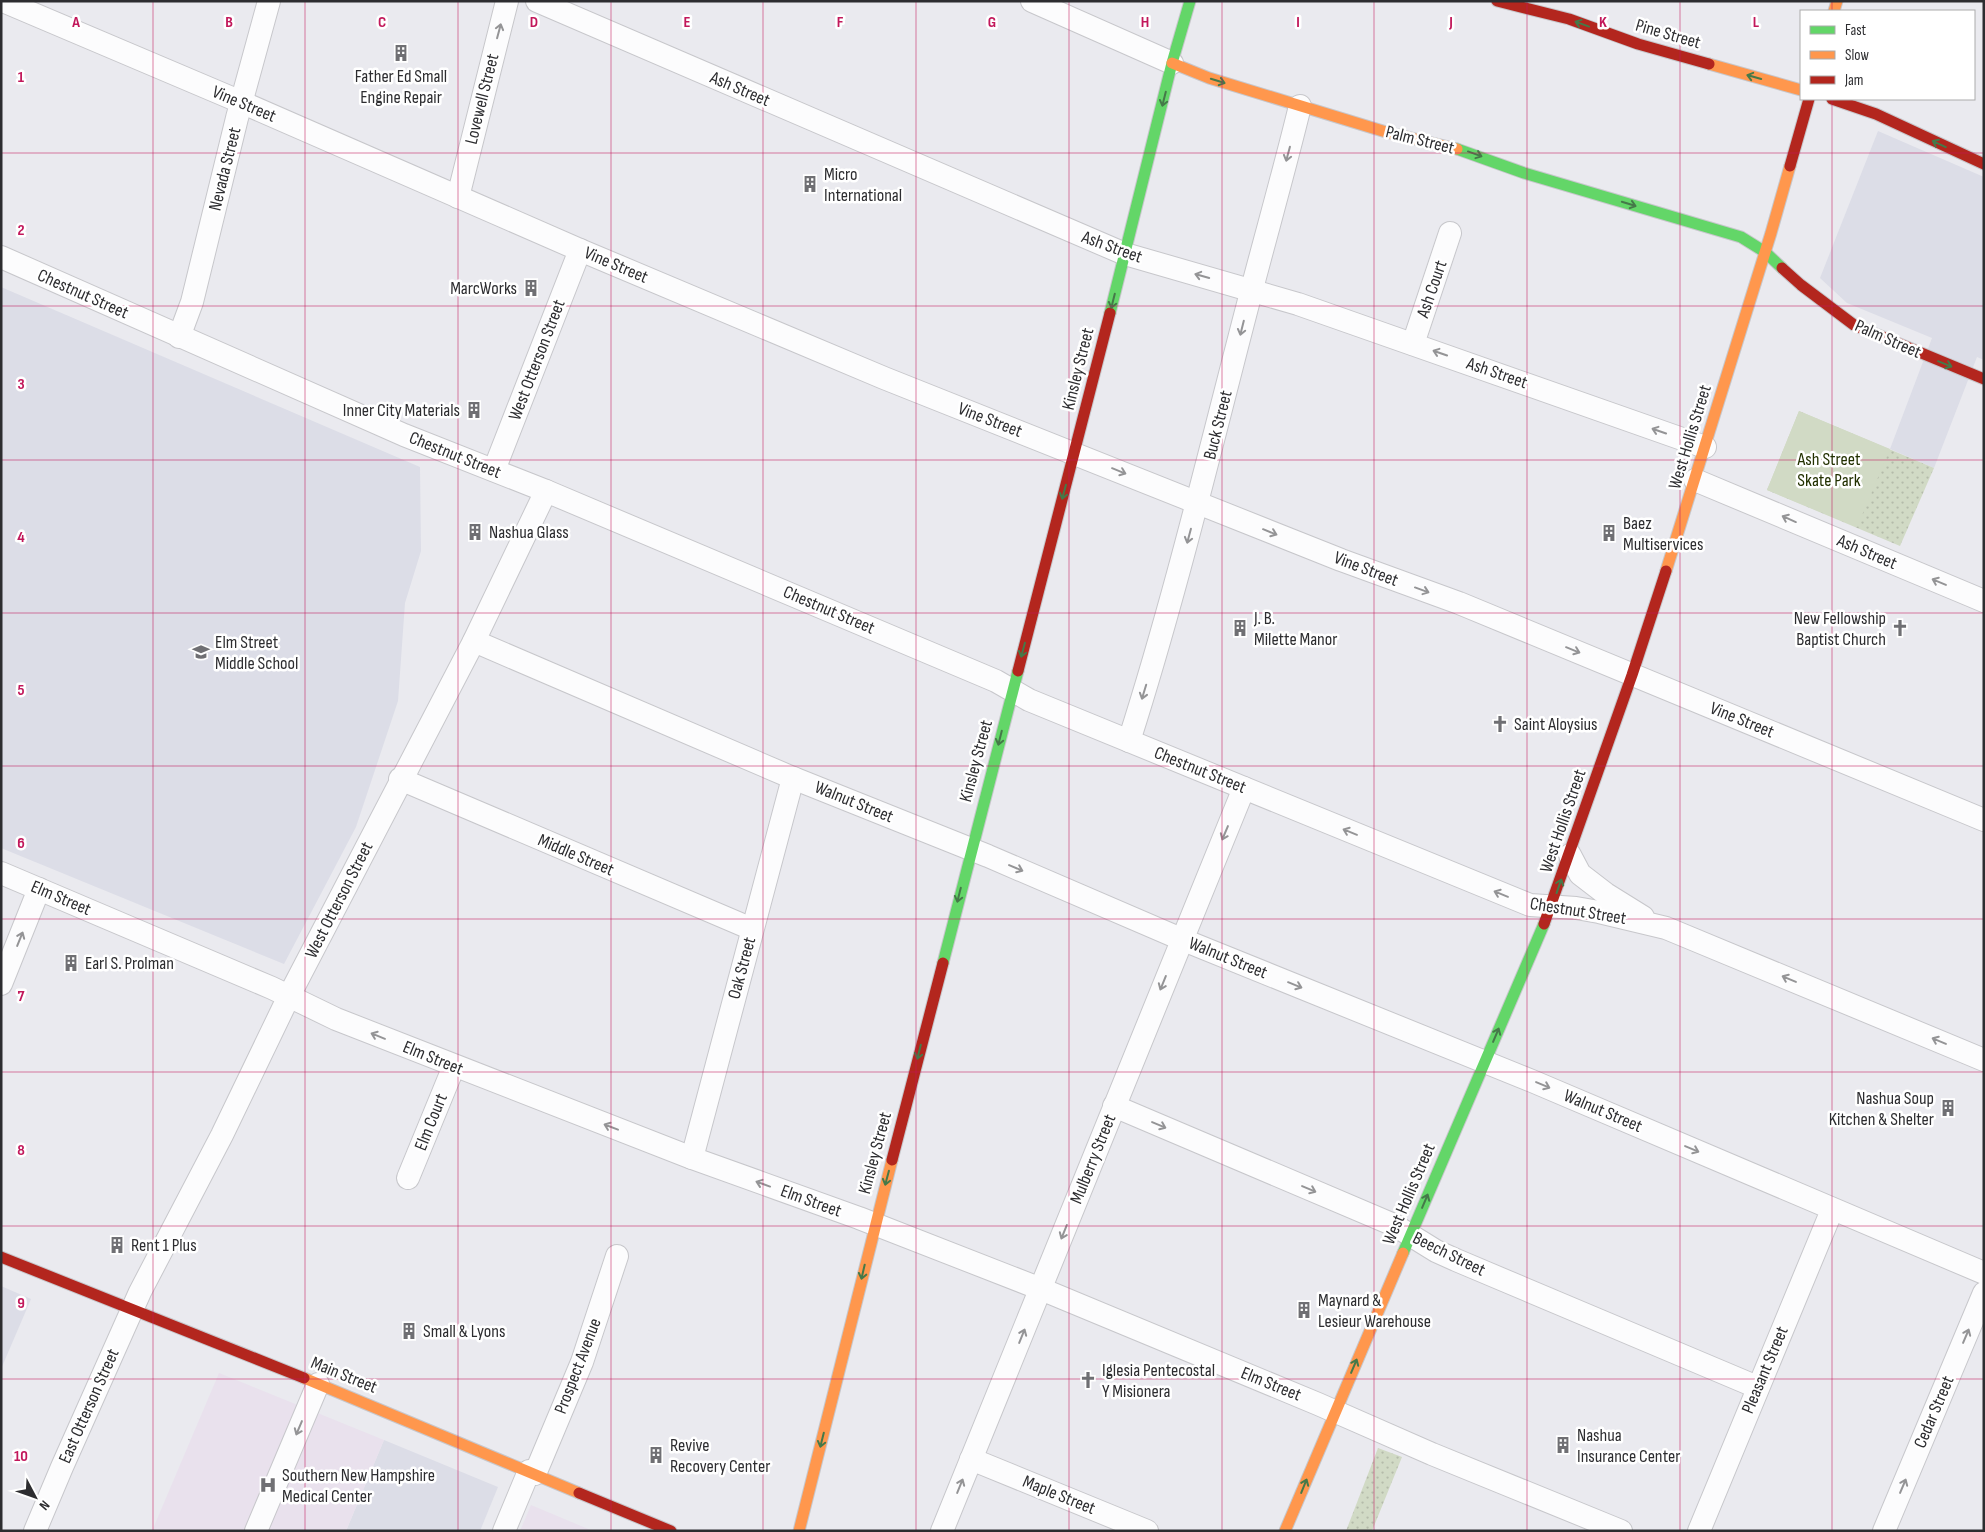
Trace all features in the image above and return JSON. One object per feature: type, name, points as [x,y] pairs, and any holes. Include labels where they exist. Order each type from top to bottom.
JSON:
[{"type":"main road","name":"Kinsley Street","points":[[799,1531],[874,1225],[1074,453],[1172,63],[1190,1]]},
{"type":"main road","name":"Pine Street","points":[[1496,1],[1569,20],[1638,44],[1800,90]]},
{"type":"main road","name":"Palm Street","points":[[1172,63],[1208,78],[1394,134],[1455,148],[1524,173],[1741,237],[1765,252],[1801,285],[1859,328],[1984,379]]},
{"type":"main road","name":"West Hollis Street","points":[[1285,1531],[1551,908],[1632,675],[1695,480],[1752,296],[1809,100]]},
{"type":"main road","points":[[1835,100],[1876,114],[1984,164]]},
{"type":"main road","points":[[1782,283],[1801,285]]},
{"type":"main road","points":[[1752,296],[1768,287]]},
{"type":"main road","name":"Main Street","points":[[1,1257],[318,1384],[671,1531]]},
{"type":"street","name":"Vine Street","points":[[3,1],[242,102],[458,198],[884,378],[1458,604],[1984,820]]},
{"type":"street","name":"Nevada Street","points":[[180,337],[192,302],[269,1]]},
{"type":"street","name":"Lovewell Street","points":[[458,198],[507,1]]},
{"type":"street","name":"Ash Street","points":[[537,1],[1125,254],[1307,307],[1705,447]]},
{"type":"street","name":"Palm Street","points":[[1032,1],[1172,63]]},
{"type":"street","name":"Buck Street","points":[[1129,741],[1168,616],[1300,106]]},
{"type":"street","name":"Ash Court","points":[[1413,344],[1450,233]]},
{"type":"street","name":"West Otterson Street","points":[[494,470],[580,250]]},
{"type":"street","name":"Chestnut Street","points":[[1,257],[422,442],[546,491],[988,677],[1029,700],[1530,905],[1551,908],[1576,908],[1666,928]]},
{"type":"street","name":"Ash Street","points":[[1695,480],[1984,601]]},
{"type":"street","name":"West Otterson Street","points":[[131,1309],[218,1143],[289,996],[474,640],[546,491]]},
{"type":"street","name":"Walnut Street","points":[[474,640],[793,778],[971,849],[1181,939],[1484,1062],[1984,1273]]},
{"type":"street","name":"Oak Street","points":[[692,1158],[793,778]]},
{"type":"street","name":"Middle Street","points":[[400,780],[752,929]]},
{"type":"street","name":"Mulberry Street","points":[[942,1531],[1181,939],[1244,788]]},
{"type":"street","name":"Chestnut Street","points":[[1570,856],[1580,874],[1591,883],[1642,916],[1666,928],[1984,1060]]},
{"type":"street","name":"Elm Street","points":[[1,873],[289,996],[336,1019],[692,1158],[1041,1289],[1614,1529]]},
{"type":"street","points":[[1,984],[40,889]]},
{"type":"street","name":"Elm Court","points":[[408,1178],[454,1066]]},
{"type":"street","name":"Beech Street","points":[[1114,1106],[1394,1225],[1436,1250],[1464,1263],[1757,1387]]},
{"type":"street","name":"Pleasant Street","points":[[1699,1531],[1757,1387],[1832,1210]]},
{"type":"street","name":"Prospect Avenue","points":[[504,1531],[582,1362],[616,1256]]},
{"type":"street","name":"Cedar Street","points":[[1884,1531],[1984,1293]]},
{"type":"street","name":"East Otterson Street","points":[[35,1531],[131,1309]]},
{"type":"street","points":[[256,1531],[318,1384]]},
{"type":"street","name":"Maple Street","points":[[971,1459],[1146,1531]]},
{"type":"shaded area","points":[[1878,131],[1984,177],[1984,360],[1977,357],[1934,468],[1890,449],[1932,338],[1847,303],[1820,278]]},
{"type":"shaded area","name":"Elm Street Middle School","points":[[1,287],[420,467],[421,551],[405,603],[398,701],[356,827],[284,964],[1,848]]},
{"type":"shaded area","points":[[1,1286],[31,1299],[1,1369]]},
{"type":"shaded area","name":"Southern New Hampshire Medical Center","points":[[219,1373],[384,1440],[346,1531],[152,1531]]},
{"type":"shaded area","points":[[384,1440],[498,1487],[480,1531],[346,1531]]},
{"type":"shaded area","points":[[531,1505],[593,1531],[520,1531]]},
{"type":"green space","name":"Ash Street Skate Park","points":[[1799,411],[1934,468],[1900,546],[1767,490]]},
{"type":"green space","name":"Ash Street Skate Park","points":[[1799,411],[1890,449],[1857,527],[1767,490]]},
{"type":"green space","points":[[1378,1448],[1402,1457],[1372,1531],[1346,1531]]},
{"type":"traffic: fast","points":[[1110,313],[1172,63],[1190,1]]},
{"type":"traffic: fast","points":[[1457,149],[1524,173],[1741,237],[1765,252],[1782,268]]},
{"type":"traffic: fast","points":[[943,963],[1018,671]]},
{"type":"traffic: fast","points":[[1403,1253],[1544,924]]},
{"type":"traffic: slow","points":[[1834,10],[1837,1]]},
{"type":"traffic: slow","points":[[1172,63],[1209,78],[1386,132],[1457,149]]},
{"type":"traffic: slow","points":[[1709,64],[1800,90]]},
{"type":"traffic: slow","points":[[1666,571],[1790,166]]},
{"type":"traffic: slow","points":[[799,1531],[892,1160]]},
{"type":"traffic: slow","points":[[1285,1531],[1403,1253]]},
{"type":"traffic: slow","points":[[304,1378],[579,1493]]},
{"type":"traffic: jam","points":[[1497,1],[1569,19],[1638,44],[1709,64]]},
{"type":"traffic: jam","points":[[1790,166],[1809,100]]},
{"type":"traffic: jam","points":[[1835,100],[1876,114],[1984,164]]},
{"type":"traffic: jam","points":[[1782,268],[1801,285],[1854,325],[1984,379]]},
{"type":"traffic: jam","points":[[1018,671],[1110,313]]},
{"type":"traffic: jam","points":[[1544,924],[1632,675],[1666,571]]},
{"type":"traffic: jam","points":[[892,1160],[943,963]]},
{"type":"traffic: jam","points":[[1,1257],[304,1378]]},
{"type":"traffic: jam","points":[[579,1493],[671,1531]]},
{"type":"place","name":"Father Ed Small Engine Repair","points":[[401,53]]},
{"type":"place","name":"Micro International","points":[[810,184]]},
{"type":"place","name":"MarcWorks","points":[[531,288]]},
{"type":"place","name":"Inner City Materials","points":[[474,410]]},
{"type":"place","name":"Nashua Glass","points":[[475,532]]},
{"type":"place","name":"Baez Multiservices","points":[[1609,533]]},
{"type":"place","name":"J. B. Milette Manor","points":[[1240,628]]},
{"type":"place","name":"New Fellowship Baptist Church","points":[[1900,628]]},
{"type":"place","name":"Elm Street Middle School","points":[[201,652]]},
{"type":"place","name":"Saint Aloysius","points":[[1500,724]]},
{"type":"place","name":"Earl S. Prolman","points":[[71,963]]},
{"type":"place","name":"Nashua Soup Kitchen & Shelter","points":[[1948,1108]]},
{"type":"place","name":"Rent 1 Plus","points":[[117,1245]]},
{"type":"place","name":"Maynard & Lesieur Warehouse","points":[[1304,1310]]},
{"type":"place","name":"Small & Lyons","points":[[409,1331]]},
{"type":"place","name":"Iglesia Pentecostal Y Misionera","points":[[1088,1380]]},
{"type":"place","name":"Nashua Insurance Center","points":[[1563,1445]]},
{"type":"place","name":"Revive Recovery Center","points":[[656,1455]]},
{"type":"place","name":"Southern New Hampshire Medical Center","points":[[268,1485]]}]
